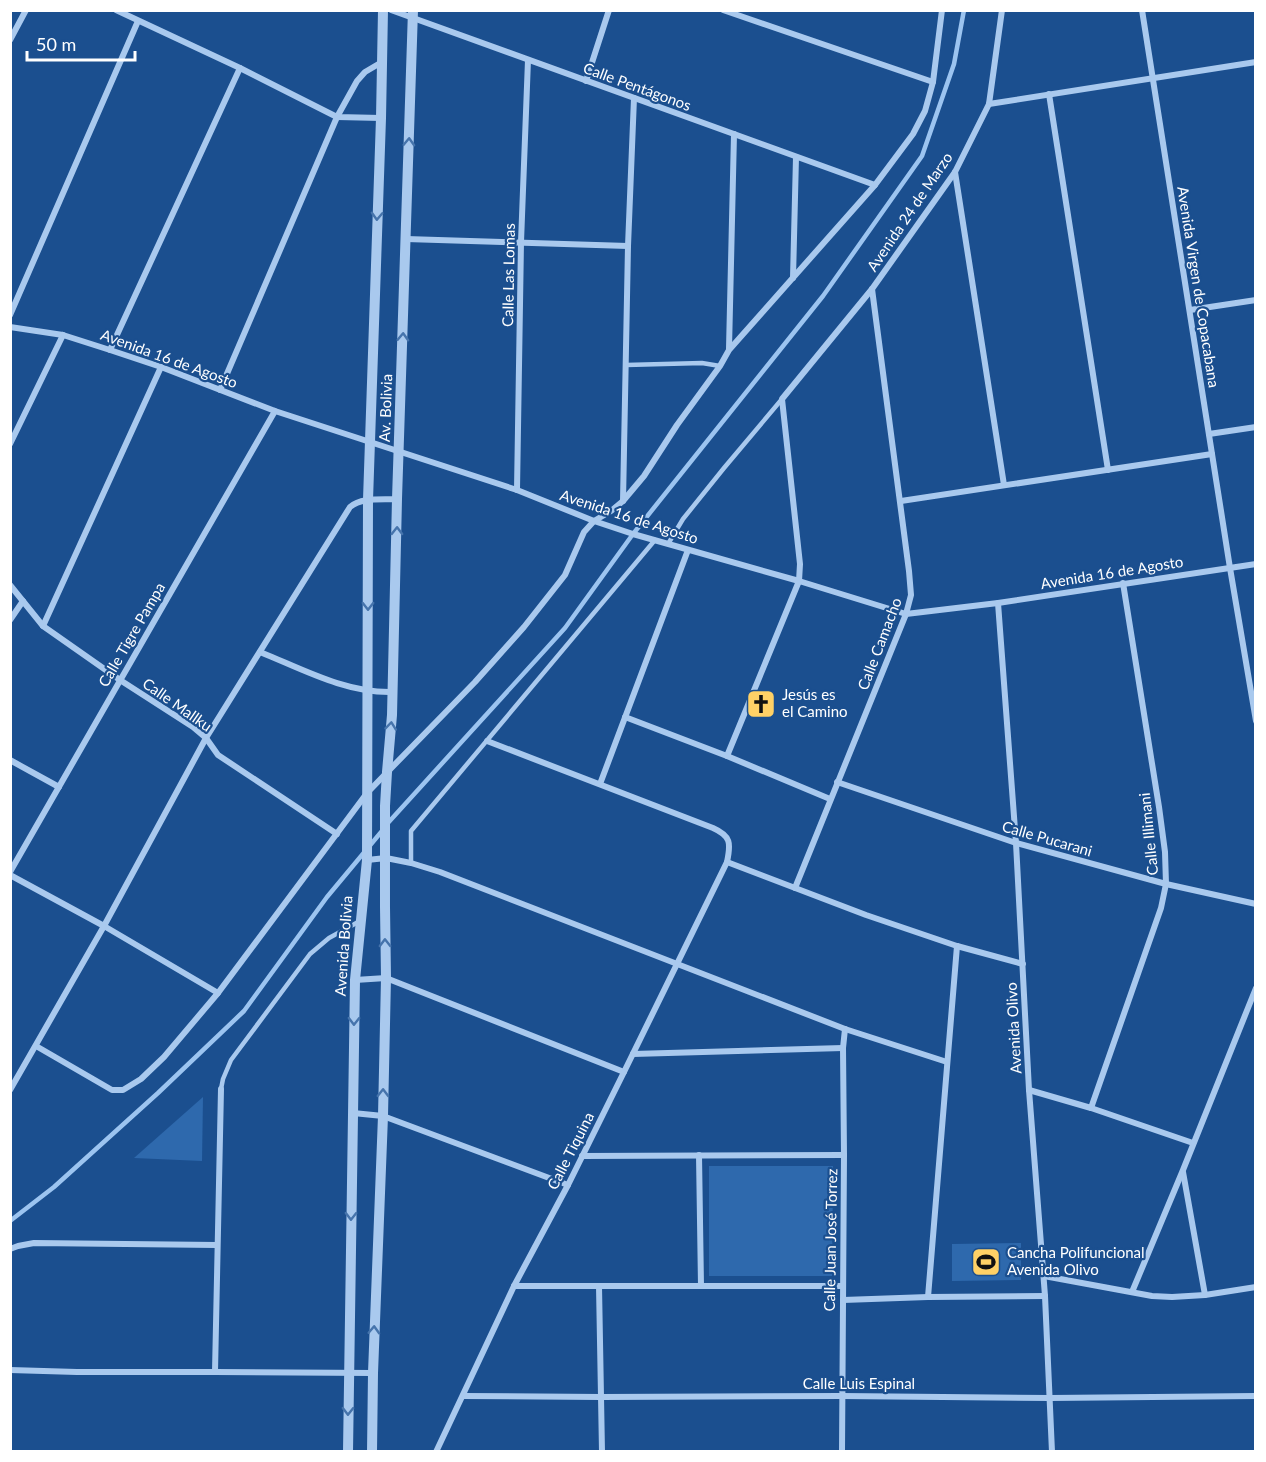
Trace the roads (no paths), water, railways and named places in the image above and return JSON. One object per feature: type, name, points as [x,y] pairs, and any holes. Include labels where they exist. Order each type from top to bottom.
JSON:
[{"type":"street","points":[[10,40],[26,10]]},
{"type":"street","points":[[116,10],[240,68],[337,117],[381,118]]},
{"type":"street","name":"Av. Bolivia","points":[[370,443],[383,10]]},
{"type":"street","name":"Calle Pentágonos","points":[[391,10],[413,14],[528,60],[875,185]]},
{"type":"street","points":[[586,81],[609,10]]},
{"type":"street","points":[[723,10],[933,82]]},
{"type":"street","points":[[36,1046],[112,1090],[123,1090],[141,1079],[164,1057],[218,993],[367,793],[475,682],[524,627],[565,574],[584,532],[594,521],[611,512],[623,501],[644,476],[729,350],[875,185],[913,134],[925,111],[933,82],[942,10]]},
{"type":"street","name":"Avenida 24 de Marzo","points":[[782,399],[873,289],[955,172],[989,104],[1002,10]]},
{"type":"street","name":"Avenida Virgen de Copacabana","points":[[1142,10],[1230,568],[1254,696],[1256,721]]},
{"type":"street","name":"Av. Bolivia","points":[[386,978],[386,806],[392,715],[413,14]]},
{"type":"street","points":[[10,315],[138,21]]},
{"type":"street","name":"Calle Las Lomas","points":[[517,490],[521,243],[528,60]]},
{"type":"street","points":[[220,390],[337,117],[357,81],[365,72],[382,62]]},
{"type":"street","points":[[989,104],[1256,62]]},
{"type":"street","points":[[110,350],[240,68]]},
{"type":"street","points":[[1049,94],[1108,470]]},
{"type":"street","points":[[623,501],[628,246],[634,98]]},
{"type":"street","points":[[729,350],[734,134]]},
{"type":"street","points":[[793,278],[796,157]]},
{"type":"street","points":[[955,172],[1004,485]]},
{"type":"street","points":[[406,239],[628,246]]},
{"type":"street","name":"Calle Camacho","points":[[795,888],[906,614],[911,595],[873,289]]},
{"type":"street","points":[[1190,310],[1256,300]]},
{"type":"street","name":"Avenida 16 de Agosto","points":[[10,327],[63,335],[110,350],[275,411],[517,490],[594,521],[906,614],[998,603],[1256,564]]},
{"type":"street","points":[[10,444],[63,335]]},
{"type":"street","points":[[43,626],[161,367]]},
{"type":"street","points":[[727,756],[799,581],[800,564],[782,399]]},
{"type":"street","name":"Calle Tigre Pampa","points":[[10,874],[275,411]]},
{"type":"street","points":[[1209,434],[1256,426]]},
{"type":"street","name":"Avenida Bolivia","points":[[348,1452],[355,980],[367,860],[370,443]]},
{"type":"street","points":[[901,501],[1212,454]]},
{"type":"street","points":[[10,1090],[104,926],[206,738],[350,507],[356,502],[397,499]]},
{"type":"street","points":[[600,784],[688,550]]},
{"type":"street","name":"Calle Illimani","points":[[1091,1108],[1161,908],[1166,884],[1160,807],[1123,583]]},
{"type":"street","name":"Calle Mallku","points":[[10,585],[43,626],[193,727],[206,738],[218,755],[338,834]]},
{"type":"street","points":[[10,620],[23,601]]},
{"type":"street","name":"Avenida Olivo","points":[[998,603],[1016,843],[1029,1090],[1044,1276],[1052,1452]]},
{"type":"street","points":[[260,652],[339,684],[368,692],[392,693]]},
{"type":"street","points":[[625,717],[830,799]]},
{"type":"street","points":[[488,741],[722,832],[728,837],[727,862],[866,915],[957,946],[1023,964]]},
{"type":"street","points":[[10,760],[59,787]]},
{"type":"street","name":"Calle Pucarani","points":[[837,782],[1016,843],[1166,884],[1256,904]]},
{"type":"street","points":[[367,860],[386,858],[411,862],[440,872],[845,1029],[947,1062]]},
{"type":"street","name":"Calle Tiquina","points":[[436,1452],[514,1286],[582,1156],[727,862]]},
{"type":"street","points":[[10,874],[218,993]]},
{"type":"street","points":[[928,1297],[957,946]]},
{"type":"street","points":[[372,1452],[386,978]]},
{"type":"street","points":[[355,980],[386,978],[624,1072]]},
{"type":"street","points":[[1132,1292],[1256,988]]},
{"type":"street","name":"Calle Juan José Torrez","points":[[842,1452],[843,1048],[845,1029]]},
{"type":"street","points":[[633,1054],[843,1048]]},
{"type":"street","points":[[215,1372],[221,1089]]},
{"type":"street","points":[[1029,1090],[1091,1108],[1193,1143]]},
{"type":"street","points":[[353,1113],[382,1116],[567,1185]]},
{"type":"street","points":[[699,1155],[701,1286]]},
{"type":"street","points":[[582,1156],[844,1155]]},
{"type":"street","points":[[1183,1170],[1205,1295]]},
{"type":"street","points":[[10,1249],[34,1243],[217,1245]]},
{"type":"street","points":[[1044,1276],[1152,1296],[1205,1295],[1256,1287]]},
{"type":"street","points":[[514,1286],[842,1286]]},
{"type":"street","points":[[599,1286],[602,1452]]},
{"type":"street","points":[[843,1300],[1045,1296]]},
{"type":"street","points":[[10,1370],[373,1373]]},
{"type":"street","name":"Calle Luis Espinal","points":[[463,1396],[1050,1398],[1256,1396]]},
{"type":"lane","points":[[626,364],[702,363],[720,366]]},
{"type":"lane","points":[[668,544],[684,519],[724,468],[782,399]]},
{"type":"lane","points":[[411,862],[411,831],[655,540]]},
{"type":"lane","points":[[221,1089],[231,1060],[310,954],[329,938],[360,921]]},
{"type":"waterway","points":[[387,824],[565,628],[633,534],[823,296],[922,156],[954,64],[964,10]]},
{"type":"waterway","points":[[10,1221],[54,1187],[244,1011],[327,897],[382,831]]},
{"type":"place","name":"Jesús es el Camino","points":[[761,704]]},
{"type":"place","name":"Cancha Polifuncional Avenida Olivo","points":[[986,1262]]}]
